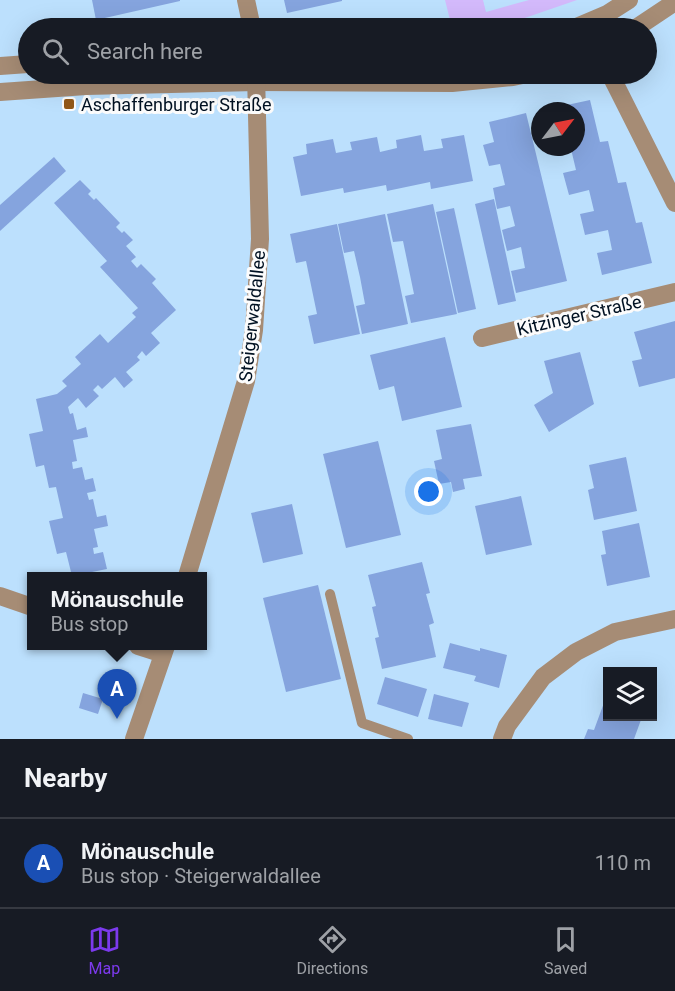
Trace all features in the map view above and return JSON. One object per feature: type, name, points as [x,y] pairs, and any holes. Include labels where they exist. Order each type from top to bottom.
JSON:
[{"type":"street","points":[[246,0],[250,18]]},
{"type":"street","points":[[598,18],[629,0]]},
{"type":"street","points":[[651,18],[675,2]]},
{"type":"street","points":[[0,66],[18,65]]},
{"type":"street","points":[[0,92],[128,84]]},
{"type":"street","name":"Steigerwaldallee","points":[[188,572],[246,381],[254,330],[260,239],[256,84]]},
{"type":"street","points":[[615,84],[675,203]]},
{"type":"street","name":"Kitzinger Straße","points":[[482,338],[675,292]]},
{"type":"street","points":[[0,596],[27,605]]},
{"type":"street","points":[[502,739],[507,726],[543,677],[576,652],[615,632],[675,619]]},
{"type":"street","points":[[134,739],[164,650]]},
{"type":"lane","points":[[330,594],[362,723],[408,739]]},
{"type":"shaded area","points":[[445,0],[483,0],[486,12],[529,0],[577,0],[525,18],[450,18]]},
{"type":"building","points":[[92,0],[180,0],[105,18],[96,18]]},
{"type":"building","points":[[284,0],[342,0],[342,1],[287,13]]},
{"type":"building","points":[[590,100],[600,142],[608,141],[618,183],[626,182],[636,223],[642,222],[652,263],[602,275],[597,253],[612,250],[608,230],[585,235],[580,214],[594,211],[589,190],[569,195],[563,173],[576,170],[573,156],[585,156],[585,102],[581,102]]},
{"type":"building","points":[[526,113],[531,133],[531,156],[536,156],[567,281],[516,293],[511,271],[525,268],[521,247],[507,251],[502,230],[515,226],[510,206],[497,209],[493,188],[505,185],[500,164],[489,166],[483,145],[494,142],[489,122]]},
{"type":"building","points":[[421,135],[424,151],[443,148],[441,139],[464,135],[473,181],[431,189],[430,182],[387,191],[386,185],[344,193],[343,188],[301,196],[293,157],[307,154],[306,144],[333,139],[336,153],[352,150],[350,142],[377,137],[380,152],[397,148],[396,140]]},
{"type":"building","points":[[54,157],[66,171],[0,231],[0,205]]},
{"type":"building","points":[[80,180],[91,191],[88,194],[94,200],[96,198],[120,223],[116,227],[133,240],[126,246],[136,257],[131,261],[137,268],[141,264],[156,279],[152,283],[176,310],[151,333],[160,343],[146,356],[142,351],[137,357],[140,360],[126,372],[133,380],[124,388],[115,377],[102,389],[98,385],[93,390],[99,396],[86,408],[78,398],[68,407],[70,414],[73,413],[77,430],[86,427],[88,437],[73,440],[77,461],[72,462],[73,469],[82,467],[85,480],[93,478],[96,491],[87,493],[89,500],[93,499],[97,517],[106,515],[108,526],[94,529],[98,547],[93,548],[94,554],[103,552],[107,569],[92,572],[71,572],[66,552],[57,554],[49,521],[63,518],[56,487],[49,488],[44,465],[36,467],[29,434],[43,431],[36,399],[57,394],[67,386],[62,381],[81,364],[75,357],[100,334],[108,343],[136,317],[132,313],[138,308],[100,267],[107,261],[54,203]]},
{"type":"building","points":[[494,199],[516,301],[498,305],[475,204]]},
{"type":"building","points":[[433,204],[457,314],[411,323],[405,296],[414,294],[403,241],[393,242],[387,214]]},
{"type":"building","points":[[454,208],[476,309],[458,313],[436,212]]},
{"type":"building","points":[[385,214],[408,324],[362,334],[356,306],[365,304],[360,277],[354,251],[344,253],[338,224]]},
{"type":"building","points":[[337,224],[360,334],[314,344],[308,316],[317,314],[306,261],[296,263],[290,234]]},
{"type":"building","points":[[675,321],[675,378],[639,387],[632,361],[642,359],[634,332]]},
{"type":"building","points":[[445,337],[462,407],[402,421],[394,386],[379,390],[370,355]]},
{"type":"building","points":[[580,352],[594,404],[549,432],[534,405],[553,393],[544,361]]},
{"type":"building","points":[[471,424],[482,476],[463,479],[465,489],[453,492],[451,482],[439,484],[434,461],[442,459],[436,430]]},
{"type":"building","points":[[378,441],[401,535],[346,548],[323,454]]},
{"type":"building","points":[[626,457],[637,511],[594,520],[588,490],[594,488],[589,465]]},
{"type":"building","points":[[521,496],[532,545],[486,555],[475,506]]},
{"type":"building","points":[[292,504],[303,554],[263,563],[251,513]]},
{"type":"building","points":[[639,523],[650,577],[607,586],[601,555],[606,554],[602,531]]},
{"type":"building","points":[[422,562],[430,593],[426,594],[434,623],[429,625],[436,657],[382,669],[375,638],[379,637],[372,607],[376,606],[368,575]]},
{"type":"building","points":[[318,585],[341,679],[286,692],[263,598]]},
{"type":"building","points":[[450,643],[507,655],[499,688],[474,681],[476,676],[443,668]]},
{"type":"building","points":[[385,677],[427,689],[418,717],[377,704]]},
{"type":"building","points":[[83,693],[103,699],[98,714],[79,708]]},
{"type":"building","points":[[434,694],[469,703],[462,727],[428,719]]},
{"type":"building","points":[[603,705],[603,721],[641,721],[634,739],[584,739],[588,729],[594,730]]},
{"type":"place","name":"Aschaffenburger Straße","points":[[69,104]]},
{"type":"place","name":"Mönauschule","points":[[117,719]]}]
